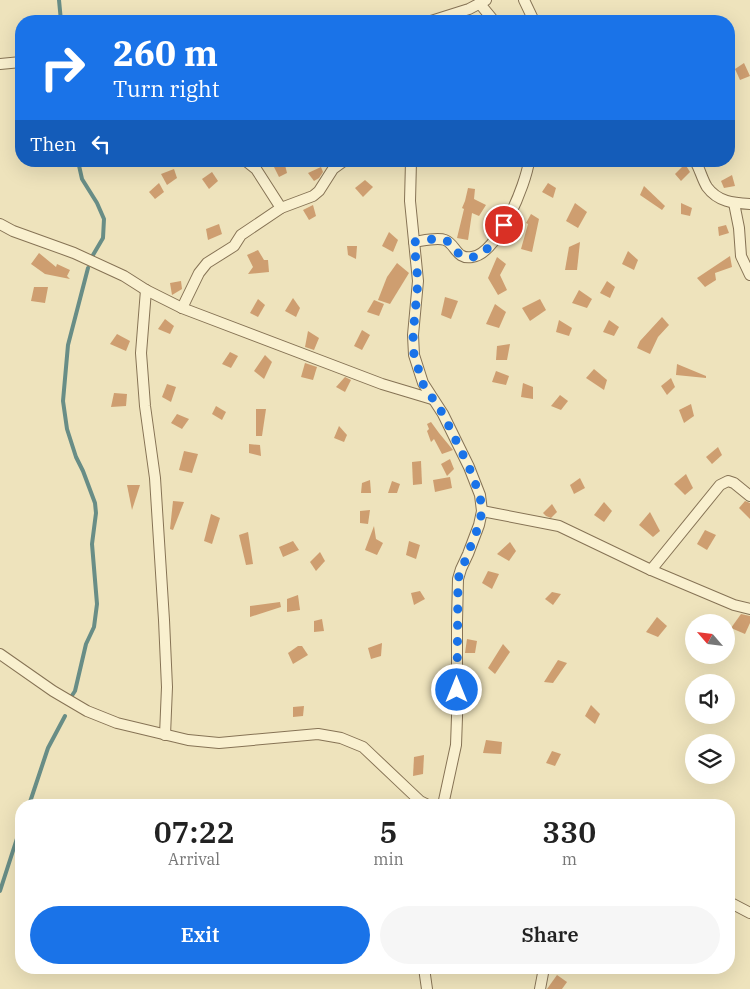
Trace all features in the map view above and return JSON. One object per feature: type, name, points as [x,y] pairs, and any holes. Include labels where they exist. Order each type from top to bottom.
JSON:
[{"type":"street","points":[[524,0],[531,15]]},
{"type":"street","points":[[451,15],[483,2],[491,15]]},
{"type":"street","points":[[0,64],[15,63]]},
{"type":"street","points":[[254,167],[281,208]]},
{"type":"street","points":[[182,308],[199,273],[207,263],[234,246],[241,236],[281,208],[313,196],[319,191],[334,167]]},
{"type":"street","points":[[411,167],[410,201],[418,281],[412,346],[423,384],[443,414],[469,467],[480,496],[482,511],[458,579],[456,745],[444,799]]},
{"type":"street","points":[[414,242],[444,239],[452,244],[455,252],[472,258],[486,250],[496,239],[521,191],[528,167]]},
{"type":"street","points":[[698,167],[707,187],[719,199],[734,203],[750,204]]},
{"type":"street","points":[[734,203],[739,228],[741,256],[750,275]]},
{"type":"street","points":[[0,224],[13,231],[74,253],[124,276],[146,290],[182,308],[382,384],[432,399]]},
{"type":"street","points":[[146,290],[141,353],[144,406],[155,478],[164,620],[167,687],[165,736]]},
{"type":"street","points":[[651,570],[720,485],[728,481],[734,483],[750,496]]},
{"type":"street","points":[[482,511],[560,526],[651,570],[734,605],[750,608]]},
{"type":"street","points":[[0,654],[53,691],[87,711],[116,724],[165,736],[219,743],[318,734],[341,738],[363,747],[419,799]]},
{"type":"street","points":[[735,905],[750,913]]},
{"type":"street","points":[[425,974],[427,989]]},
{"type":"street","points":[[540,989],[543,974]]},
{"type":"building","points":[[744,63],[750,76],[740,80],[735,69]]},
{"type":"building","points":[[274,167],[286,167],[287,173],[279,177]]},
{"type":"building","points":[[321,167],[323,172],[314,181],[308,173]]},
{"type":"building","points":[[682,167],[687,167],[690,172],[681,181],[675,174]]},
{"type":"building","points":[[174,169],[177,178],[167,185],[161,174]]},
{"type":"building","points":[[212,172],[218,181],[209,189],[202,179]]},
{"type":"building","points":[[732,175],[735,186],[724,188],[721,181]]},
{"type":"building","points":[[365,180],[373,187],[363,197],[355,188]]},
{"type":"building","points":[[159,183],[164,192],[155,199],[149,192]]},
{"type":"building","points":[[548,183],[556,188],[553,198],[542,192]]},
{"type":"building","points":[[644,186],[665,206],[662,210],[640,195]]},
{"type":"building","points":[[468,188],[475,189],[474,199],[486,205],[479,216],[472,213],[468,240],[457,238],[464,209],[462,208]]},
{"type":"building","points":[[575,203],[587,212],[578,228],[566,221]]},
{"type":"building","points":[[681,203],[692,208],[690,216],[681,214]]},
{"type":"building","points":[[313,205],[316,216],[309,220],[303,210]]},
{"type":"building","points":[[531,214],[539,219],[532,252],[521,249],[528,224],[526,223]]},
{"type":"building","points":[[219,224],[222,234],[208,240],[206,229]]},
{"type":"building","points":[[726,225],[729,233],[719,236],[718,227]]},
{"type":"building","points":[[389,232],[398,240],[393,252],[382,246]]},
{"type":"building","points":[[580,242],[577,270],[565,270],[569,247]]},
{"type":"building","points":[[347,246],[357,246],[356,259],[348,255]]},
{"type":"building","points":[[258,250],[264,260],[268,260],[269,272],[248,274],[253,267],[247,255]]},
{"type":"building","points":[[628,251],[638,260],[634,270],[622,264]]},
{"type":"building","points":[[39,253],[56,267],[57,264],[70,270],[67,276],[70,279],[45,274],[31,264]]},
{"type":"building","points":[[730,256],[732,267],[715,273],[716,280],[705,287],[697,278]]},
{"type":"building","points":[[497,257],[506,264],[500,275],[507,290],[498,295],[488,278]]},
{"type":"building","points":[[397,263],[409,273],[390,304],[378,300],[387,277]]},
{"type":"building","points":[[181,281],[182,289],[172,295],[170,283]]},
{"type":"building","points":[[607,281],[615,287],[610,298],[600,293]]},
{"type":"building","points":[[34,287],[48,287],[45,303],[31,301]]},
{"type":"building","points":[[579,290],[592,299],[587,308],[572,303]]},
{"type":"building","points":[[445,297],[458,301],[451,319],[441,315]]},
{"type":"building","points":[[293,298],[300,308],[296,317],[285,311]]},
{"type":"building","points":[[258,299],[265,305],[258,317],[250,313]]},
{"type":"building","points":[[540,299],[546,310],[530,321],[522,308]]},
{"type":"building","points":[[374,300],[384,304],[379,316],[367,312]]},
{"type":"building","points":[[495,304],[506,312],[499,328],[486,324]]},
{"type":"building","points":[[662,317],[669,325],[658,337],[650,354],[637,348],[640,341]]},
{"type":"building","points":[[165,319],[174,326],[170,334],[158,329]]},
{"type":"building","points":[[559,320],[572,328],[569,336],[556,332]]},
{"type":"building","points":[[609,320],[619,327],[614,336],[603,332]]},
{"type":"building","points":[[362,330],[370,335],[362,350],[354,346]]},
{"type":"building","points":[[308,331],[319,338],[314,350],[305,347]]},
{"type":"building","points":[[117,334],[130,341],[126,351],[110,344]]},
{"type":"building","points":[[510,344],[507,360],[496,360],[497,346]]},
{"type":"building","points":[[230,352],[238,356],[231,368],[222,364]]},
{"type":"building","points":[[265,355],[272,362],[264,379],[254,371]]},
{"type":"building","points":[[305,363],[317,367],[313,380],[301,377]]},
{"type":"building","points":[[677,364],[706,376],[706,378],[676,375]]},
{"type":"building","points":[[594,369],[607,380],[604,390],[586,378]]},
{"type":"building","points":[[496,371],[509,376],[506,385],[492,382]]},
{"type":"building","points":[[345,377],[351,380],[345,392],[336,387]]},
{"type":"building","points":[[671,378],[675,387],[667,395],[661,386]]},
{"type":"building","points":[[523,383],[533,387],[533,399],[521,397]]},
{"type":"building","points":[[167,384],[176,387],[171,402],[162,397]]},
{"type":"building","points":[[114,393],[127,394],[126,406],[111,407]]},
{"type":"building","points":[[560,395],[568,401],[561,410],[551,406]]},
{"type":"building","points":[[691,404],[694,416],[684,423],[679,410]]},
{"type":"building","points":[[216,406],[226,412],[222,420],[212,414]]},
{"type":"building","points":[[256,409],[266,409],[262,436],[256,436]]},
{"type":"building","points":[[177,414],[189,419],[182,429],[171,423]]},
{"type":"building","points":[[431,422],[453,450],[442,454],[434,439],[431,442],[427,431],[429,429],[427,424]]},
{"type":"building","points":[[339,426],[347,435],[344,442],[334,438]]},
{"type":"building","points":[[249,444],[260,445],[261,456],[249,453]]},
{"type":"building","points":[[718,447],[722,455],[712,464],[706,457]]},
{"type":"building","points":[[184,451],[198,454],[192,473],[179,470]]},
{"type":"building","points":[[450,459],[454,469],[447,476],[441,464]]},
{"type":"building","points":[[421,461],[422,484],[413,485],[412,462]]},
{"type":"building","points":[[686,474],[693,488],[685,495],[674,484]]},
{"type":"building","points":[[450,477],[452,488],[435,492],[433,480]]},
{"type":"building","points":[[580,478],[585,488],[574,494],[570,485]]},
{"type":"building","points":[[370,480],[371,493],[361,493],[362,483]]},
{"type":"building","points":[[392,481],[400,484],[397,493],[388,493]]},
{"type":"building","points":[[127,485],[140,485],[132,510]]},
{"type":"building","points":[[173,501],[184,502],[173,530],[170,529]]},
{"type":"building","points":[[745,501],[750,503],[750,519],[739,508]]},
{"type":"building","points":[[604,502],[612,511],[604,522],[594,515]]},
{"type":"building","points":[[552,504],[557,512],[551,518],[543,513]]},
{"type":"building","points":[[370,510],[368,524],[360,523],[360,511]]},
{"type":"building","points":[[650,512],[660,531],[653,537],[639,525]]},
{"type":"building","points":[[211,514],[220,518],[212,544],[204,541]]},
{"type":"building","points":[[374,526],[376,539],[383,543],[377,555],[365,550]]},
{"type":"building","points":[[705,530],[716,535],[707,550],[697,544]]},
{"type":"building","points":[[248,532],[253,564],[246,565],[239,535]]},
{"type":"building","points":[[293,541],[299,550],[283,557],[279,547]]},
{"type":"building","points":[[409,541],[420,545],[416,559],[406,555]]},
{"type":"building","points":[[510,542],[516,551],[509,561],[497,554]]},
{"type":"building","points":[[320,552],[325,561],[316,571],[310,562]]},
{"type":"building","points":[[488,571],[499,574],[492,589],[482,583]]},
{"type":"building","points":[[420,591],[425,599],[414,605],[411,593]]},
{"type":"building","points":[[552,592],[561,594],[553,605],[545,599]]},
{"type":"building","points":[[298,595],[300,610],[287,612],[287,599]]},
{"type":"building","points":[[280,602],[281,607],[250,617],[250,606]]},
{"type":"building","points":[[741,614],[750,616],[750,623],[745,634],[735,630],[735,622]]},
{"type":"building","points":[[657,617],[667,626],[658,637],[646,632]]},
{"type":"building","points":[[322,619],[324,631],[314,632],[314,621]]},
{"type":"building","points":[[467,639],[477,641],[475,653],[465,653]]},
{"type":"building","points":[[382,643],[381,656],[371,659],[368,648]]},
{"type":"building","points":[[503,644],[510,652],[495,674],[488,668]]},
{"type":"building","points":[[298,646],[302,646],[308,655],[293,664],[288,653]]},
{"type":"building","points":[[558,660],[567,663],[553,683],[544,682]]},
{"type":"building","points":[[591,705],[600,714],[595,724],[585,716]]},
{"type":"building","points":[[304,706],[303,716],[293,717],[293,707]]},
{"type":"building","points":[[486,740],[502,742],[501,754],[483,753]]},
{"type":"building","points":[[552,751],[561,754],[555,766],[546,763]]},
{"type":"building","points":[[424,755],[423,774],[413,776],[414,757]]},
{"type":"building","points":[[557,975],[567,982],[562,989],[547,989]]},
{"type":"waterway","points":[[59,0],[60,15]]},
{"type":"waterway","points":[[79,167],[82,179],[97,203],[104,219],[103,238],[93,255]]},
{"type":"waterway","points":[[71,697],[75,691],[86,644],[94,627],[97,604],[92,544],[96,513],[95,503],[67,429],[63,401],[68,345],[88,268]]},
{"type":"waterway","points":[[31,799],[48,748],[65,716]]},
{"type":"waterway","points":[[0,891],[15,845]]},
{"type":"route","points":[[457,690],[458,579],[479,525],[482,511],[480,496],[469,467],[443,414],[423,384],[414,355],[412,346],[418,281],[414,242],[444,239],[452,244],[455,252],[472,258],[486,250],[496,239],[504,225]]}]
